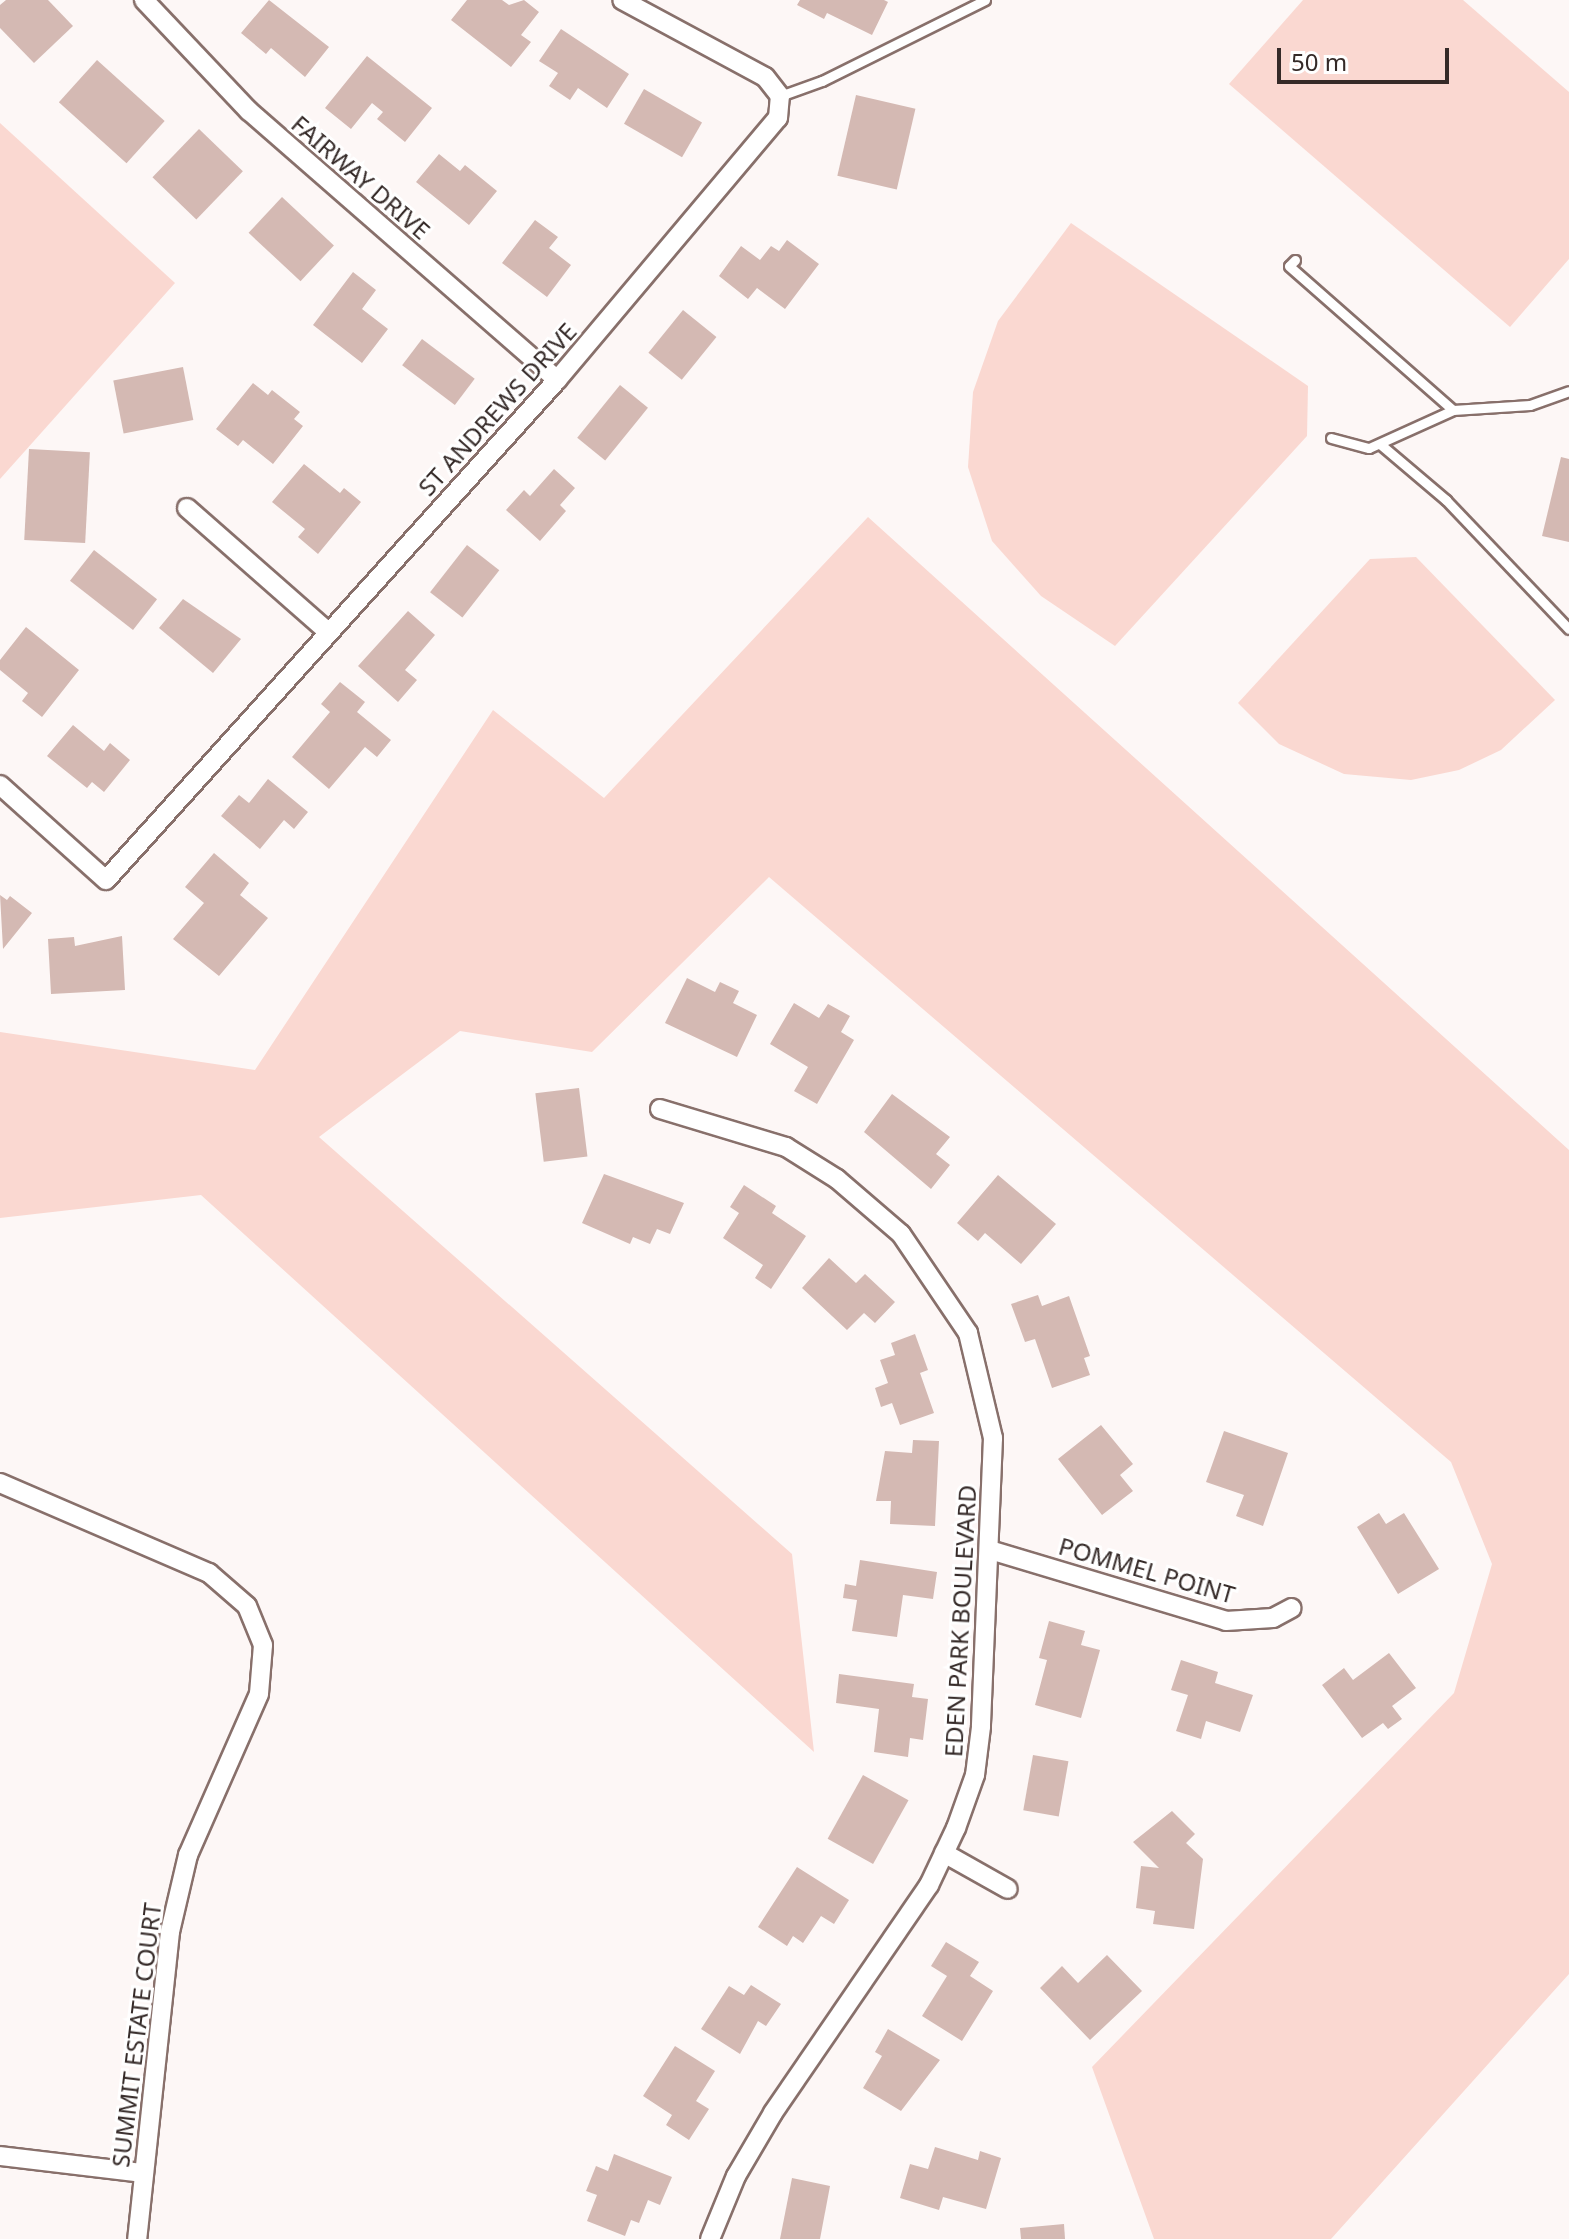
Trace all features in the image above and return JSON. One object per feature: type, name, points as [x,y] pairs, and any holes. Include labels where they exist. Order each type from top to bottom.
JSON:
[{"type":"street","name":"FAIRWAY DRIVE","points":[[144,0],[249,111],[557,380]]},
{"type":"street","points":[[622,0],[765,77],[780,96]]},
{"type":"street","name":"ST ANDREWS DRIVE","points":[[0,785],[106,880],[557,380],[778,118],[780,96]]},
{"type":"street","points":[[187,508],[328,632]]},
{"type":"street","name":"EDEN PARK BOULEVARD","points":[[660,1109],[786,1147],[837,1179],[901,1234],[968,1333],[982,1380],[993,1438],[990,1550],[975,1775],[929,1885],[773,2113],[736,2176],[710,2239]]},
{"type":"street","name":"SUMMIT ESTATE COURT","points":[[0,1483],[209,1573],[247,1606],[263,1645],[259,1694],[188,1855],[170,1932],[137,2239]]},
{"type":"street","name":"POMMEL POINT","points":[[990,1550],[1226,1621],[1273,1618],[1292,1608]]},
{"type":"street","points":[[944,1853],[1008,1889]]},
{"type":"street","points":[[0,2156],[143,2173]]},
{"type":"lane","points":[[780,96],[822,81],[985,0]]},
{"type":"lane","points":[[1295,260],[1289,266],[1453,410]]},
{"type":"lane","points":[[1331,438],[1355,447],[1380,444],[1453,410],[1530,405],[1569,391]]},
{"type":"lane","points":[[1380,444],[1446,500],[1569,629]]},
{"type":"shaded area","points":[[1303,0],[1463,0],[1569,92],[1569,259],[1510,327],[1229,84]]},
{"type":"shaded area","points":[[0,123],[175,283],[0,479]]},
{"type":"shaded area","points":[[1071,223],[1308,386],[1307,436],[1115,646],[1041,596],[992,541],[968,467],[973,392],[998,321]]},
{"type":"shaded area","points":[[868,517],[1569,1150],[1569,1974],[1331,2239],[1154,2239],[1092,2067],[1454,1693],[1492,1564],[1451,1462],[769,877],[592,1052],[460,1031],[319,1137],[792,1554],[814,1752],[201,1195],[0,1218],[0,1032],[255,1070],[493,710],[604,798]]},
{"type":"shaded area","points":[[1416,557],[1555,700],[1501,750],[1459,770],[1411,780],[1344,774],[1279,744],[1238,703],[1370,559]]},
{"type":"building","points":[[6,0],[48,0],[73,26],[34,63],[0,28],[0,5]]},
{"type":"building","points":[[269,0],[329,47],[305,77],[271,48],[266,54],[241,33]]},
{"type":"building","points":[[467,0],[502,0],[509,5],[524,0],[539,12],[521,35],[531,42],[511,67],[451,20]]},
{"type":"building","points":[[800,0],[888,2],[872,35],[827,13],[824,19],[797,5]]},
{"type":"building","points":[[561,29],[629,74],[607,108],[578,88],[570,100],[549,86],[558,73],[539,61]]},
{"type":"building","points":[[367,56],[432,108],[405,142],[377,119],[383,112],[372,103],[351,129],[325,108]]},
{"type":"building","points":[[97,60],[165,121],[126,163],[59,102]]},
{"type":"building","points":[[644,89],[702,122],[682,157],[624,124]]},
{"type":"building","points":[[856,95],[915,109],[897,190],[837,176]]},
{"type":"building","points":[[199,129],[243,171],[196,220],[152,177]]},
{"type":"building","points":[[439,154],[460,171],[465,165],[497,191],[469,225],[416,182]]},
{"type":"building","points":[[282,197],[334,245],[301,281],[249,233]]},
{"type":"building","points":[[535,220],[558,237],[549,248],[571,265],[547,297],[502,263]]},
{"type":"building","points":[[787,240],[819,264],[785,309],[757,288],[748,299],[719,276],[741,246],[760,260],[771,246],[779,251]]},
{"type":"building","points":[[353,272],[376,290],[362,309],[388,329],[362,363],[313,325]]},
{"type":"building","points":[[683,310],[716,337],[682,380],[648,353]]},
{"type":"building","points":[[422,339],[475,379],[455,405],[402,365]]},
{"type":"building","points":[[183,367],[193,420],[124,434],[113,381]]},
{"type":"building","points":[[253,383],[268,395],[272,390],[300,412],[294,419],[303,426],[273,464],[243,440],[238,446],[216,429]]},
{"type":"building","points":[[620,385],[648,408],[605,461],[577,438]]},
{"type":"building","points":[[29,449],[90,452],[85,543],[24,540]]},
{"type":"building","points":[[1561,457],[1569,459],[1569,542],[1542,536]]},
{"type":"building","points":[[304,464],[340,493],[344,488],[361,502],[318,554],[298,537],[305,529],[272,502]]},
{"type":"building","points":[[554,469],[575,488],[560,505],[566,511],[540,541],[506,510],[524,490],[530,496]]},
{"type":"building","points":[[467,545],[499,570],[462,618],[430,592]]},
{"type":"building","points":[[94,550],[157,599],[133,630],[70,581]]},
{"type":"building","points":[[183,599],[241,639],[213,673],[159,628]]},
{"type":"building","points":[[408,611],[435,635],[405,670],[417,680],[398,702],[358,666]]},
{"type":"building","points":[[26,627],[79,670],[42,717],[22,701],[28,693],[0,670],[0,660]]},
{"type":"building","points":[[340,682],[365,702],[357,712],[391,740],[377,757],[365,747],[329,789],[292,757],[330,712],[321,704]]},
{"type":"building","points":[[73,725],[104,751],[110,743],[130,760],[104,792],[92,782],[87,788],[47,756]]},
{"type":"building","points":[[268,779],[308,812],[294,829],[284,820],[260,849],[221,816],[239,795],[249,803]]},
{"type":"building","points":[[214,853],[249,883],[240,895],[268,918],[219,976],[173,939],[204,903],[185,887]]},
{"type":"building","points":[[0,895],[7,900],[10,896],[32,913],[3,949]]},
{"type":"building","points":[[122,936],[125,990],[51,994],[48,939],[74,937],[75,946]]},
{"type":"building","points":[[687,978],[715,992],[720,982],[739,991],[733,1003],[757,1015],[737,1057],[665,1023]]},
{"type":"building","points":[[794,1003],[819,1018],[828,1004],[850,1016],[841,1032],[854,1040],[817,1104],[794,1091],[808,1067],[770,1044]]},
{"type":"building","points":[[579,1088],[587,1156],[544,1162],[535,1093]]},
{"type":"building","points":[[892,1094],[950,1137],[936,1154],[950,1165],[931,1189],[864,1132]]},
{"type":"building","points":[[604,1174],[684,1203],[670,1234],[657,1229],[650,1244],[633,1237],[630,1244],[582,1223]]},
{"type":"building","points":[[998,1175],[1056,1224],[1021,1264],[985,1233],[978,1241],[957,1223]]},
{"type":"building","points":[[744,1185],[776,1206],[772,1213],[806,1236],[771,1289],[755,1278],[763,1265],[723,1238],[739,1213],[730,1207]]},
{"type":"building","points":[[829,1258],[856,1283],[865,1274],[895,1302],[875,1323],[864,1313],[847,1330],[802,1288]]},
{"type":"building","points":[[1038,1295],[1042,1306],[1069,1296],[1090,1356],[1084,1358],[1090,1375],[1052,1388],[1035,1339],[1025,1342],[1011,1304]]},
{"type":"building","points":[[915,1334],[928,1370],[920,1373],[934,1413],[900,1425],[892,1403],[881,1407],[875,1388],[888,1383],[880,1360],[895,1355],[891,1343]]},
{"type":"building","points":[[1101,1425],[1133,1464],[1120,1475],[1133,1491],[1102,1515],[1058,1459]]},
{"type":"building","points":[[1224,1431],[1288,1453],[1263,1526],[1236,1516],[1244,1495],[1206,1482]]},
{"type":"building","points":[[913,1440],[939,1441],[935,1526],[890,1524],[891,1501],[876,1501],[885,1451],[912,1453]]},
{"type":"building","points":[[1379,1513],[1386,1524],[1404,1513],[1439,1569],[1398,1594],[1357,1527]]},
{"type":"building","points":[[860,1560],[937,1572],[933,1599],[903,1595],[897,1637],[852,1631],[857,1600],[843,1598],[845,1584],[856,1586]]},
{"type":"building","points":[[1049,1621],[1085,1631],[1081,1645],[1100,1650],[1081,1718],[1035,1705],[1047,1660],[1039,1658]]},
{"type":"building","points":[[1389,1653],[1416,1688],[1392,1706],[1402,1719],[1388,1729],[1383,1723],[1362,1738],[1322,1685],[1344,1668],[1353,1680]]},
{"type":"building","points":[[1181,1660],[1218,1672],[1215,1683],[1253,1695],[1240,1732],[1206,1721],[1201,1739],[1176,1731],[1188,1695],[1171,1690]]},
{"type":"building","points":[[839,1674],[914,1684],[912,1697],[928,1699],[923,1740],[910,1738],[908,1757],[874,1752],[879,1709],[836,1703]]},
{"type":"building","points":[[1033,1755],[1068,1761],[1059,1816],[1023,1810]]},
{"type":"building","points":[[863,1775],[908,1800],[873,1864],[828,1839]]},
{"type":"building","points":[[1172,1811],[1195,1834],[1186,1843],[1203,1859],[1194,1929],[1153,1924],[1155,1911],[1136,1908],[1141,1866],[1159,1868],[1133,1842]]},
{"type":"building","points":[[797,1867],[849,1900],[834,1924],[821,1916],[803,1943],[793,1936],[787,1946],[758,1927]]},
{"type":"building","points":[[946,1942],[979,1962],[970,1976],[993,1991],[962,2041],[922,2016],[947,1976],[931,1966]]},
{"type":"building","points":[[1107,1955],[1142,1991],[1090,2040],[1040,1988],[1062,1966],[1078,1983]]},
{"type":"building","points":[[751,1985],[781,2004],[766,2026],[758,2021],[740,2054],[701,2029],[729,1986],[744,1995]]},
{"type":"building","points":[[888,2029],[940,2060],[901,2111],[863,2088],[882,2056],[875,2052]]},
{"type":"building","points":[[675,2046],[715,2071],[696,2101],[709,2109],[689,2140],[666,2125],[672,2115],[643,2096]]},
{"type":"building","points":[[935,2147],[978,2160],[980,2151],[1001,2158],[986,2209],[943,2197],[939,2210],[900,2198],[910,2164],[928,2169]]},
{"type":"building","points":[[614,2154],[672,2177],[660,2205],[648,2200],[639,2223],[631,2220],[625,2236],[587,2221],[597,2195],[586,2191],[596,2166],[608,2171]]},
{"type":"building","points":[[792,2178],[830,2186],[820,2239],[780,2239]]},
{"type":"building","points":[[1064,2224],[1065,2239],[1021,2239],[1020,2228]]}]
